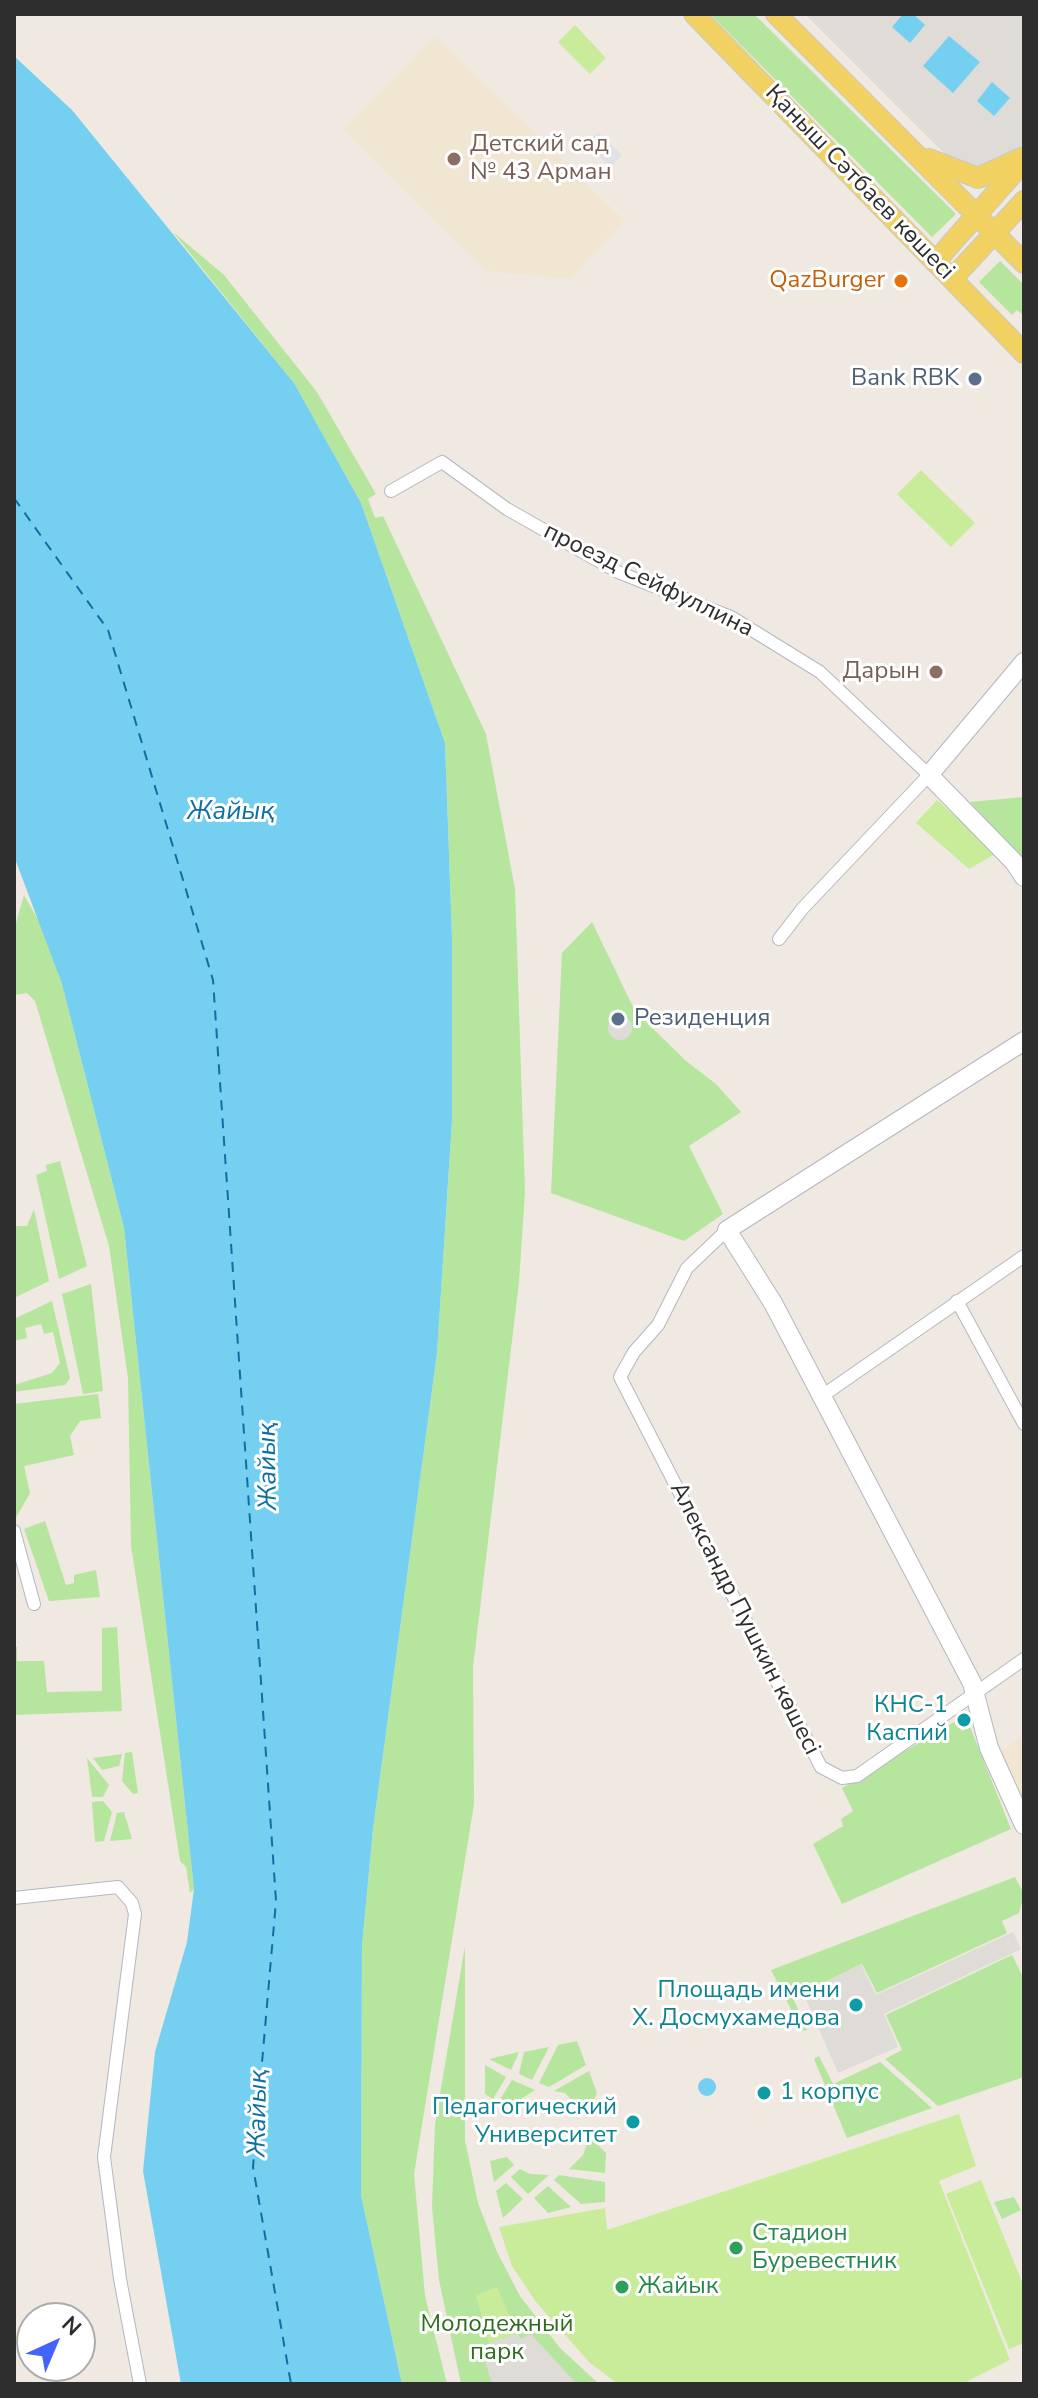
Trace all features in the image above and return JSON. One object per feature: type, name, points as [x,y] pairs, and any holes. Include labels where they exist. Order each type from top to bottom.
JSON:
[{"type":"main road","name":"Қаныш Сәтбаев көшесі","points":[[694,14],[1024,353]]},
{"type":"main road","points":[[776,14],[1024,263]]},
{"type":"main road","points":[[911,149],[959,173],[978,178],[1024,159]]},
{"type":"main road","points":[[935,262],[978,216],[1024,159]]},
{"type":"main road","points":[[952,279],[1024,201]]},
{"type":"street","name":"проезд Сейфуллина","points":[[391,491],[442,462],[507,509],[618,572],[731,617],[820,672],[929,775]]},
{"type":"street","points":[[779,939],[803,908],[929,775],[1024,662]]},
{"type":"street","points":[[929,775],[1014,862],[1024,877]]},
{"type":"street","points":[[1024,1041],[727,1230],[773,1303],[972,1683],[989,1748],[1024,1825]]},
{"type":"street","name":"Александр Пушкин көшесі","points":[[727,1230],[687,1268],[658,1325],[634,1352],[620,1377],[821,1767],[842,1778],[857,1776],[974,1694]]},
{"type":"street","points":[[822,1396],[1024,1256]]},
{"type":"street","points":[[957,1301],[1024,1424]]},
{"type":"street","points":[[14,1531],[34,1604]]},
{"type":"street","points":[[974,1694],[1024,1659]]},
{"type":"street","points":[[14,1898],[118,1887],[132,1903],[136,1926],[121,2008],[104,2157],[120,2279],[140,2384]]},
{"type":"shaded area","points":[[805,14],[1024,14],[1024,152],[987,189],[977,186]]},
{"type":"shaded area","points":[[435,36],[625,221],[570,279],[486,271],[343,130]]},
{"type":"shaded area","points":[[598,132],[622,155],[611,167],[586,144]]},
{"type":"shaded area","points":[[620,1016],[629,1019],[632,1028],[629,1037],[620,1040],[611,1037],[608,1028],[611,1019]]},
{"type":"shaded area","points":[[1024,1736],[1024,1806],[999,1752]]},
{"type":"shaded area","name":"Площадь имени Х. Досмухамедова","points":[[1013,1932],[1021,1949],[884,2014],[898,2047],[838,2073],[803,1993],[861,1964],[876,1995]]},
{"type":"shaded area","points":[[517,2334],[521,2339],[531,2334],[577,2384],[492,2384],[482,2351],[490,2348],[489,2343]]},
{"type":"green space","points":[[710,14],[754,14],[956,214],[932,237]]},
{"type":"green space","points":[[575,25],[606,58],[590,74],[558,42]]},
{"type":"green space","points":[[173,232],[224,275],[317,392],[376,494],[368,499],[375,518],[383,516],[486,734],[515,889],[525,1192],[519,1282],[473,1667],[474,1804],[414,2174],[425,2296],[447,2384],[402,2384],[361,2195],[362,1945],[373,1829],[437,1353],[452,1121],[452,938],[445,743],[361,503],[294,383]]},
{"type":"green space","points":[[1000,261],[1024,285],[1024,316],[1017,310],[1012,315],[979,282]]},
{"type":"green space","points":[[921,470],[975,523],[951,547],[897,494]]},
{"type":"green space","points":[[1024,797],[1024,854],[1021,857],[970,802]]},
{"type":"green space","points":[[937,800],[997,853],[969,869],[916,823]]},
{"type":"green space","points":[[24,895],[41,925],[62,984],[124,1228],[194,1889],[190,1893],[186,1867],[180,1861],[131,1546],[128,1378],[109,1246],[35,1001],[27,993],[14,995],[14,930]]},
{"type":"green space","points":[[592,922],[635,1011],[686,1061],[716,1084],[741,1112],[689,1146],[723,1214],[684,1241],[551,1193],[562,953]]},
{"type":"green space","points":[[60,1161],[87,1266],[59,1279],[36,1175],[47,1171],[46,1165]]},
{"type":"green space","points":[[34,1209],[49,1281],[14,1298],[14,1226],[27,1226]]},
{"type":"green space","points":[[91,1284],[103,1391],[83,1394],[62,1294]]},
{"type":"green space","points":[[52,1301],[70,1378],[65,1385],[14,1392],[14,1385],[52,1373],[60,1363],[53,1332],[44,1334],[41,1324],[25,1328],[27,1338],[14,1341],[14,1319]]},
{"type":"green space","points":[[98,1394],[101,1418],[80,1421],[70,1436],[74,1455],[24,1466],[30,1493],[14,1521],[14,1404]]},
{"type":"green space","points":[[45,1521],[66,1585],[74,1583],[74,1575],[96,1570],[100,1597],[49,1601],[24,1529]]},
{"type":"green space","points":[[117,1627],[122,1711],[14,1715],[14,1647],[17,1647],[17,1661],[44,1661],[47,1692],[102,1691],[102,1628]]},
{"type":"green space","points":[[956,1721],[962,1731],[970,1727],[1011,1829],[842,1904],[813,1844],[843,1826],[841,1819],[853,1811],[842,1788]]},
{"type":"green space","points":[[132,1752],[138,1793],[133,1794],[122,1781],[125,1753]]},
{"type":"green space","points":[[122,1754],[119,1766],[102,1770],[93,1758]]},
{"type":"green space","points":[[87,1758],[109,1785],[103,1797],[92,1797]]},
{"type":"green space","points":[[103,1801],[112,1812],[104,1841],[95,1842],[92,1802]]},
{"type":"green space","points":[[124,1812],[132,1839],[110,1841],[117,1813]]},
{"type":"green space","points":[[1015,1877],[1024,1894],[1019,1913],[1002,1921],[1007,1933],[877,1993],[862,1964],[793,1998],[807,2030],[802,2031],[771,1970]]},
{"type":"green space","name":"Молодежный парк","points":[[465,1946],[465,2140],[478,2203],[497,2252],[520,2296],[560,2348],[599,2384],[461,2384],[439,2280],[432,2207],[435,2124]]},
{"type":"green space","points":[[1012,1955],[1024,1979],[1024,2077],[938,2106],[885,2059],[902,2050],[886,2015]]},
{"type":"green space","points":[[577,2041],[586,2065],[549,2087],[539,2083],[558,2045]]},
{"type":"green space","points":[[549,2047],[532,2080],[519,2074],[524,2052]]},
{"type":"green space","points":[[519,2052],[511,2070],[489,2059]]},
{"type":"green space","points":[[819,2056],[833,2084],[880,2062],[932,2108],[847,2138],[814,2059]]},
{"type":"green space","points":[[485,2065],[506,2077],[493,2099],[485,2094]]},
{"type":"green space","points":[[589,2071],[597,2093],[590,2108],[582,2111],[565,2093],[554,2091]]},
{"type":"green space","points":[[512,2080],[535,2090],[510,2106],[499,2101]]},
{"type":"green space","name":"Стадион Буревестник","points":[[959,2114],[976,2166],[939,2181],[1010,2360],[962,2384],[618,2384],[589,2362],[536,2302],[512,2266],[499,2227],[605,2208],[607,2230]]},
{"type":"green space","points":[[588,2141],[594,2141],[606,2153],[605,2173],[569,2169],[583,2155]]},
{"type":"green space","points":[[507,2157],[514,2165],[494,2182],[490,2161]]},
{"type":"green space","points":[[520,2169],[530,2174],[549,2175],[528,2194],[511,2177]]},
{"type":"green space","points":[[559,2175],[605,2182],[605,2202],[581,2204],[554,2180]]},
{"type":"green space","points":[[981,2180],[1024,2287],[1024,2343],[1009,2349],[946,2194]]},
{"type":"green space","points":[[506,2183],[523,2199],[503,2218],[496,2191]]},
{"type":"green space","points":[[548,2186],[571,2207],[548,2213],[534,2198]]},
{"type":"green space","points":[[1014,2197],[1021,2210],[1002,2219],[994,2202]]},
{"type":"green space","points":[[497,2287],[517,2334],[489,2343],[476,2295]]},
{"type":"water","points":[[903,14],[913,14],[925,25],[910,43],[892,27]]},
{"type":"water","points":[[949,36],[980,62],[953,93],[923,66]]},
{"type":"water","name":"Жайық","points":[[14,56],[72,110],[294,383],[361,503],[445,743],[452,938],[452,1121],[437,1353],[373,1829],[362,1945],[361,2195],[402,2384],[181,2384],[143,2171],[155,2052],[187,1942],[194,1889],[124,1228],[62,984],[14,856]]},
{"type":"water","points":[[992,82],[1010,98],[994,116],[977,101]]},
{"type":"water","points":[[703,2078],[711,2078],[716,2087],[714,2094],[703,2096],[698,2091],[698,2083]]},
{"type":"ferry route","points":[[14,498],[108,630],[213,980],[276,1901],[253,2167],[291,2384]]},
{"type":"place","name":"Детский сад № 43 Арман","points":[[454,159]]},
{"type":"place","name":"QazBurger","points":[[901,281]]},
{"type":"place","name":"Bank RBK","points":[[975,379]]},
{"type":"place","name":"Дарын","points":[[936,672]]},
{"type":"place","name":"Резиденция","points":[[618,1019]]},
{"type":"place","name":"КНС-1 Каспий","points":[[964,1720]]},
{"type":"place","name":"Площадь имени Х. Досмухамедова","points":[[856,2005]]},
{"type":"place","name":"1 корпус","points":[[764,2093]]},
{"type":"place","name":"Педагогический Университет","points":[[633,2122]]},
{"type":"place","name":"Стадион Буревестник","points":[[736,2248]]},
{"type":"place","name":"Жайык","points":[[622,2287]]}]
